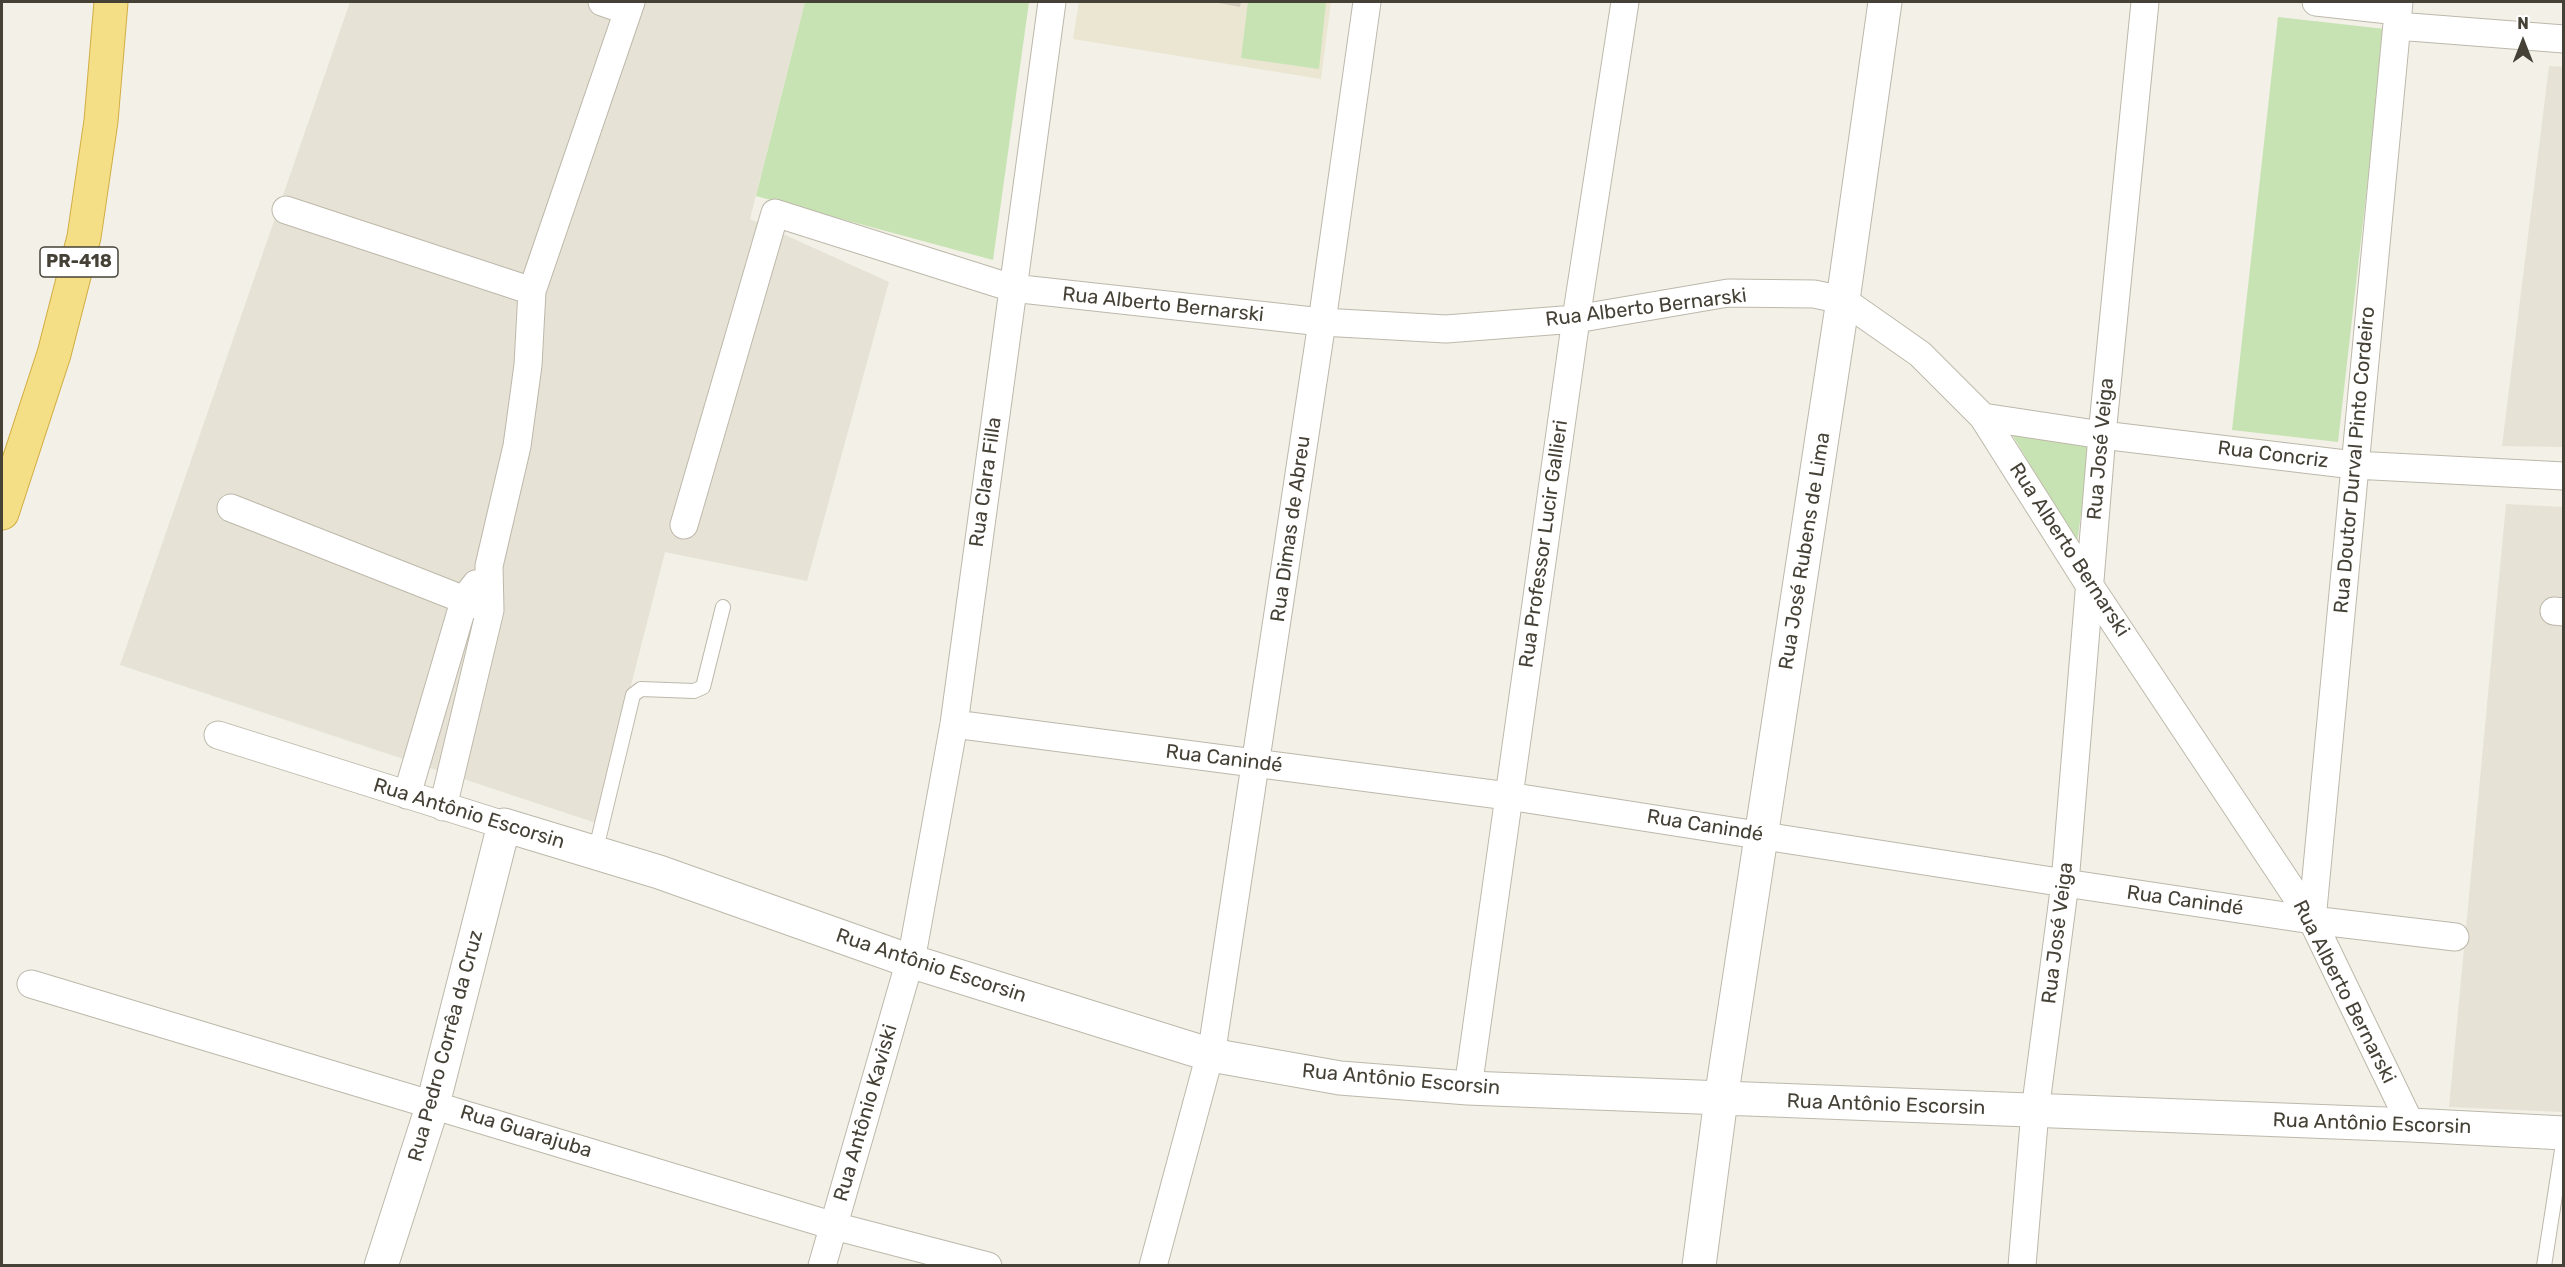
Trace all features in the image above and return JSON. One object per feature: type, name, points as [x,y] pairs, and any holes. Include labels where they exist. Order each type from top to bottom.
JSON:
[{"type":"highway","name":"PR-418","points":[[2,513],[54,354],[84,237],[101,121],[111,2]]},
{"type":"street","points":[[442,807],[490,610],[489,566],[517,446],[528,365],[532,291],[629,6],[602,2]]},
{"type":"street","name":"Rua Clara Filla","points":[[910,961],[954,724],[1052,2]]},
{"type":"street","name":"Rua Dimas de Abreu","points":[[1153,1266],[1211,1055],[1322,322],[1367,2]]},
{"type":"street","name":"Rua Professor Lucir Gallieri","points":[[1468,1088],[1576,319],[1625,2]]},
{"type":"street","name":"Rua José Rubens de Lima","points":[[1699,1266],[1721,1099],[1843,300],[1885,2]]},
{"type":"street","name":"Rua José Veiga","points":[[2022,1266],[2035,1111],[2065,883],[2088,583],[2145,2]]},
{"type":"street","points":[[2316,2],[2564,39]]},
{"type":"street","name":"Rua Doutor Durval Pinto Cordeiro","points":[[2312,920],[2398,13]]},
{"type":"street","points":[[286,210],[532,291]]},
{"type":"street","name":"Rua Alberto Bernarski","points":[[684,525],[775,213],[1012,288],[1322,322],[1446,329],[1576,319],[1728,293],[1814,294],[1843,300],[1920,354],[1983,417],[2088,583],[2312,920],[2411,1125]]},
{"type":"street","name":"Rua Concriz","points":[[1983,417],[2102,435],[2354,465],[2564,476]]},
{"type":"street","points":[[231,508],[465,598],[490,610]]},
{"type":"street","points":[[407,795],[465,598],[489,566]]},
{"type":"street","points":[[435,704],[465,712]]},
{"type":"street","name":"Rua Canindé","points":[[954,724],[1508,796],[2312,920],[2455,937]]},
{"type":"street","name":"Rua Antônio Escorsin","points":[[218,735],[442,807],[659,872],[910,961],[1211,1055],[1340,1078],[1468,1088],[2411,1125],[2564,1135]]},
{"type":"street","name":"Rua Pedro Corrêa da Cruz","points":[[381,1266],[433,1104],[504,825]]},
{"type":"street","name":"Rua Antônio Kaviski","points":[[822,1266],[910,961]]},
{"type":"street","name":"Rua Guarajuba","points":[[31,984],[834,1226],[988,1266]]},
{"type":"lane","points":[[595,853],[633,695],[641,689],[694,691],[703,687],[723,607]]},
{"type":"lane","points":[[2544,1266],[2564,1135]]},
{"type":"shaded area","points":[[350,2],[805,2],[750,219],[889,282],[807,581],[665,552],[596,823],[120,665]]},
{"type":"shaded area","points":[[1079,2],[1331,2],[1321,79],[1073,39]]},
{"type":"shaded area","points":[[2549,66],[2564,67],[2563,447],[2502,446]]},
{"type":"shaded area","points":[[2506,504],[2563,507],[2563,1112],[2449,1107]]},
{"type":"green space","points":[[805,2],[1029,2],[993,260],[756,196]]},
{"type":"green space","points":[[1248,2],[1326,2],[1319,69],[1241,58]]},
{"type":"green space","points":[[2278,17],[2385,29],[2338,442],[2232,430]]},
{"type":"green space","points":[[2010,431],[2091,442],[2077,543]]},
{"type":"building","points":[[1213,2],[1241,2],[1240,7]]}]
